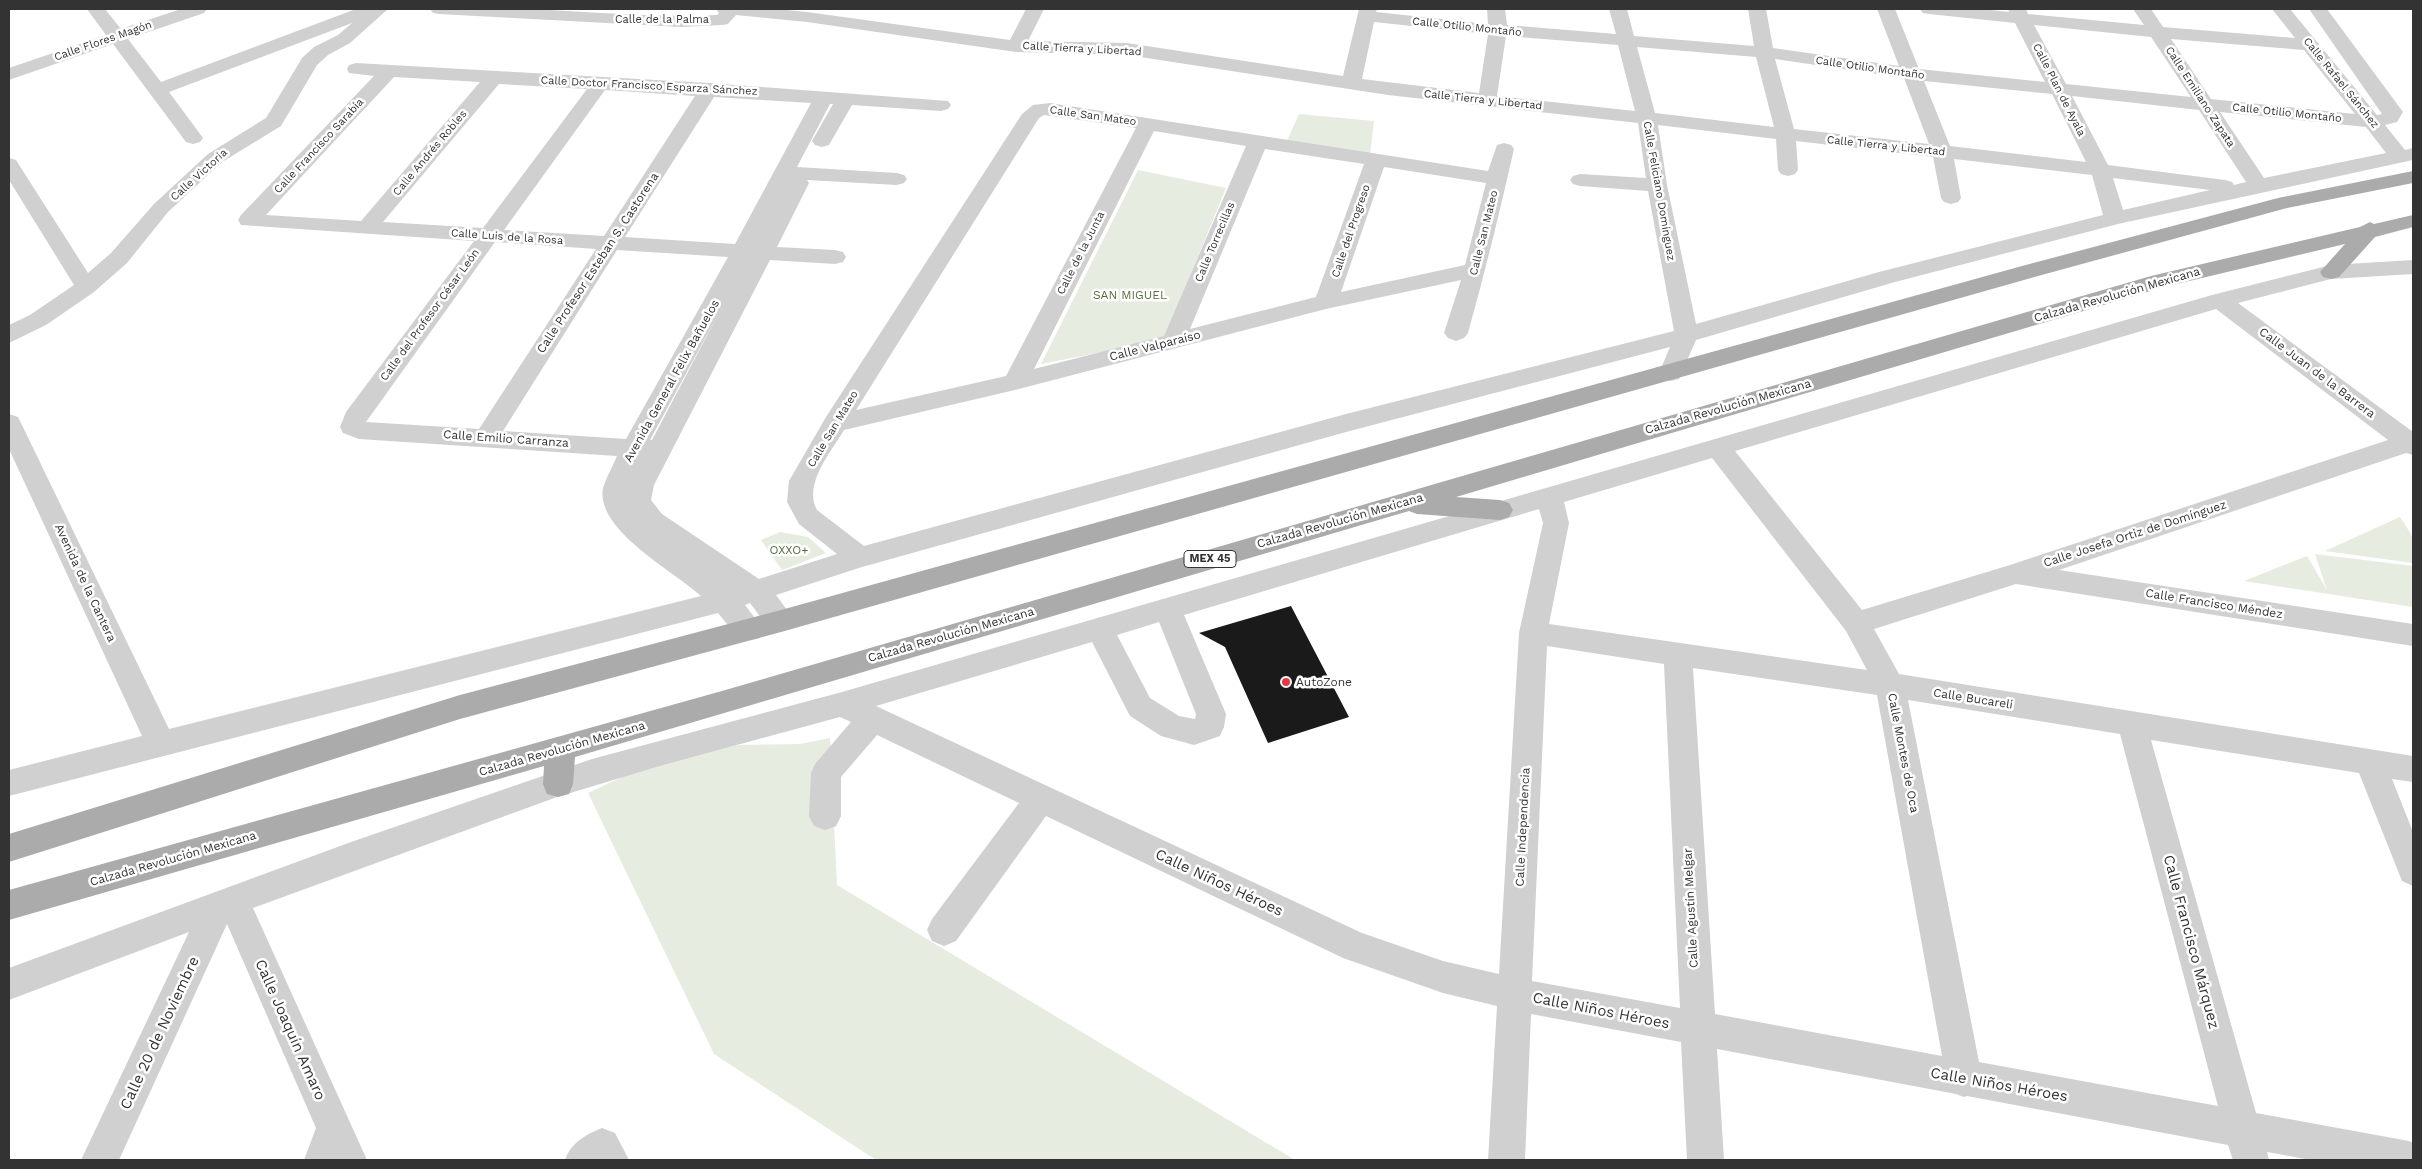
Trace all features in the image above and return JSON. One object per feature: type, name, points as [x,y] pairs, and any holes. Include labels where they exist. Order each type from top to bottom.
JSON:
[{"type":"main road","points":[[9,848],[460,707],[750,630],[2030,271],[2285,202],[2409,163]]},
{"type":"main road","name":"Calzada Revolución Mexicana","points":[[9,905],[561,749],[2159,281],[2413,220]]},
{"type":"main road","points":[[2331,272],[2370,229]]},
{"type":"main road","points":[[1398,503],[1500,510]]},
{"type":"main road","points":[[558,784],[561,749]]},
{"type":"main road","points":[[9,830],[194,789]]},
{"type":"main road","points":[[9,914],[74,887]]},
{"type":"street","points":[[96,9],[193,138]]},
{"type":"street","name":"Calle Flores Magón","points":[[9,74],[198,9]]},
{"type":"street","points":[[157,90],[372,9]]},
{"type":"street","name":"Calle Victoria","points":[[9,335],[38,320],[86,287],[119,258],[161,208],[215,158],[235,144],[274,122],[309,62],[321,51],[344,39],[379,9]]},
{"type":"street","name":"Calle de la Palma","points":[[439,9],[640,15],[680,22],[722,20],[728,9]]},
{"type":"street","name":"Calle Tierra y Libertad","points":[[728,9],[904,22],[1016,46],[1127,49],[1351,84],[1487,101],[2250,187]]},
{"type":"street","points":[[1016,46],[1035,9]]},
{"type":"street","points":[[1487,101],[1498,30],[1496,9]]},
{"type":"street","name":"Calle Feliciano Domínguez","points":[[1618,9],[1647,119],[1657,185],[1686,334]]},
{"type":"street","points":[[1757,9],[1764,52],[1786,135],[1788,170]]},
{"type":"street","points":[[1886,9],[1942,152],[1951,198]]},
{"type":"street","points":[[1929,9],[2020,13],[2158,32],[2310,44]]},
{"type":"street","name":"Calle Emiliano Zapata","points":[[2142,9],[2206,104],[2250,187]]},
{"type":"street","name":"Calle Rafael Sánchez","points":[[2281,9],[2372,122],[2409,163]]},
{"type":"street","points":[[2318,9],[2392,112],[2390,118],[2372,122]]},
{"type":"street","points":[[1351,84],[1368,13]]},
{"type":"street","name":"Calle Otilio Montaño","points":[[1368,13],[1498,30],[1764,52],[1912,74],[2372,122]]},
{"type":"street","name":"Calle Plan de Ayala","points":[[2020,13],[2101,171],[2115,218]]},
{"type":"street","name":"Calle Doctor Francisco Esparza Sánchez","points":[[356,70],[709,89],[941,105]]},
{"type":"street","name":"Calle Francisco Sarabia","points":[[249,220],[389,72]]},
{"type":"street","name":"Calle Andrés Robles","points":[[366,228],[494,78]]},
{"type":"street","name":"Calle del Profesor César León","points":[[352,427],[355,418],[600,84]]},
{"type":"street","name":"Calle Profesor Esteban S. Castorena","points":[[486,438],[709,89]]},
{"type":"street","name":"Avenida General Félix Bañuelos","points":[[754,252],[633,448],[616,489],[628,505],[642,484],[660,450],[754,252],[794,172],[835,97]]},
{"type":"street","name":"Calle San Mateo","points":[[860,557],[808,517],[800,502],[802,481],[835,423],[1032,114],[1040,109],[1148,124],[1497,179],[1475,270],[1456,334]]},
{"type":"street","name":"Calle de la Junta","points":[[1015,382],[1148,124]]},
{"type":"street","name":"Calle Torrecillas","points":[[1173,342],[1258,141]]},
{"type":"street","points":[[1497,179],[1504,149]]},
{"type":"street","name":"Calle del Progreso","points":[[1326,302],[1376,160]]},
{"type":"street","points":[[9,783],[460,670],[724,601],[757,592],[860,557],[1346,423],[1686,334],[1887,276],[2115,218],[2250,187],[2409,163]]},
{"type":"street","points":[[9,164],[86,287]]},
{"type":"street","points":[[794,172],[898,179]]},
{"type":"street","points":[[1580,180],[1657,185]]},
{"type":"street","name":"Calle Luis de la Rosa","points":[[249,220],[835,256]]},
{"type":"street","points":[[9,984],[226,902],[558,784],[842,704],[2220,300],[2331,272],[2413,267]]},
{"type":"street","name":"Calle Valparaíso","points":[[835,423],[1015,382],[1326,302],[1475,270]]},
{"type":"street","name":"Calle Juan de la Barrera","points":[[2220,300],[2412,443]]},
{"type":"street","points":[[1671,373],[1686,334]]},
{"type":"street","name":"Calle Emilio Carranza","points":[[352,427],[359,430],[660,450]]},
{"type":"street","name":"Avenida de la Cantera","points":[[12,438],[161,744]]},
{"type":"street","name":"Calle Josefa Ortiz de Domínguez","points":[[1856,623],[2014,574],[2412,443]]},
{"type":"street","name":"Calle Montes de Oca","points":[[1718,448],[1856,623],[1890,685],[1964,1079]]},
{"type":"street","name":"Calle Independencia","points":[[1506,1160],[1533,633],[1556,523],[1549,496]]},
{"type":"street","points":[[628,505],[757,592],[781,621]]},
{"type":"street","points":[[628,505],[634,529],[696,576],[724,601],[750,630]]},
{"type":"street","name":"Calle Francisco Méndez","points":[[2014,574],[2413,635]]},
{"type":"street","points":[[1099,628],[1140,707],[1172,727],[1194,732],[1208,727],[1211,714],[1167,608]]},
{"type":"street","name":"Calle Bucareli","points":[[1533,633],[1678,656],[1890,685],[2413,769]]},
{"type":"street","name":"Calle Agustín Melgar","points":[[1678,656],[1705,1160]]},
{"type":"street","name":"Calle Niños Héroes","points":[[842,704],[1355,947],[1443,977],[1514,994],[1964,1079],[2246,1145],[2410,1160]]},
{"type":"street","points":[[825,816],[826,773],[873,718]]},
{"type":"street","name":"Calle Francisco Márquez","points":[[2132,724],[2246,1145]]},
{"type":"street","points":[[2370,762],[2413,871]]},
{"type":"street","points":[[944,930],[1041,798]]},
{"type":"street","name":"Calle Joaquín Amaro","points":[[226,902],[335,1150]]},
{"type":"street","name":"Calle 20 de Noviembre","points":[[100,1160],[226,902]]},
{"type":"green space","points":[[1299,114],[1374,121],[1370,155],[1287,141]]},
{"type":"green space","name":"SAN MIGUEL","points":[[1138,170],[1226,188],[1164,340],[1041,364]]},
{"type":"green space","points":[[2400,517],[2413,537],[2413,563],[2325,551]]},
{"type":"green space","name":"OXXO+","points":[[780,532],[808,537],[826,553],[782,570],[761,540]]},
{"type":"green space","points":[[2315,554],[2413,566],[2413,607],[2244,581],[2307,556],[2327,590]]},
{"type":"green space","points":[[830,738],[837,885],[1295,1160],[876,1160],[714,1054],[588,793],[637,770],[681,757],[739,745],[800,744]]},
{"type":"building","name":"AutoZone","points":[[1291,606],[1349,717],[1268,743],[1225,647],[1199,633]]},
{"type":"place","name":"AutoZone","points":[[1286,682]]}]
